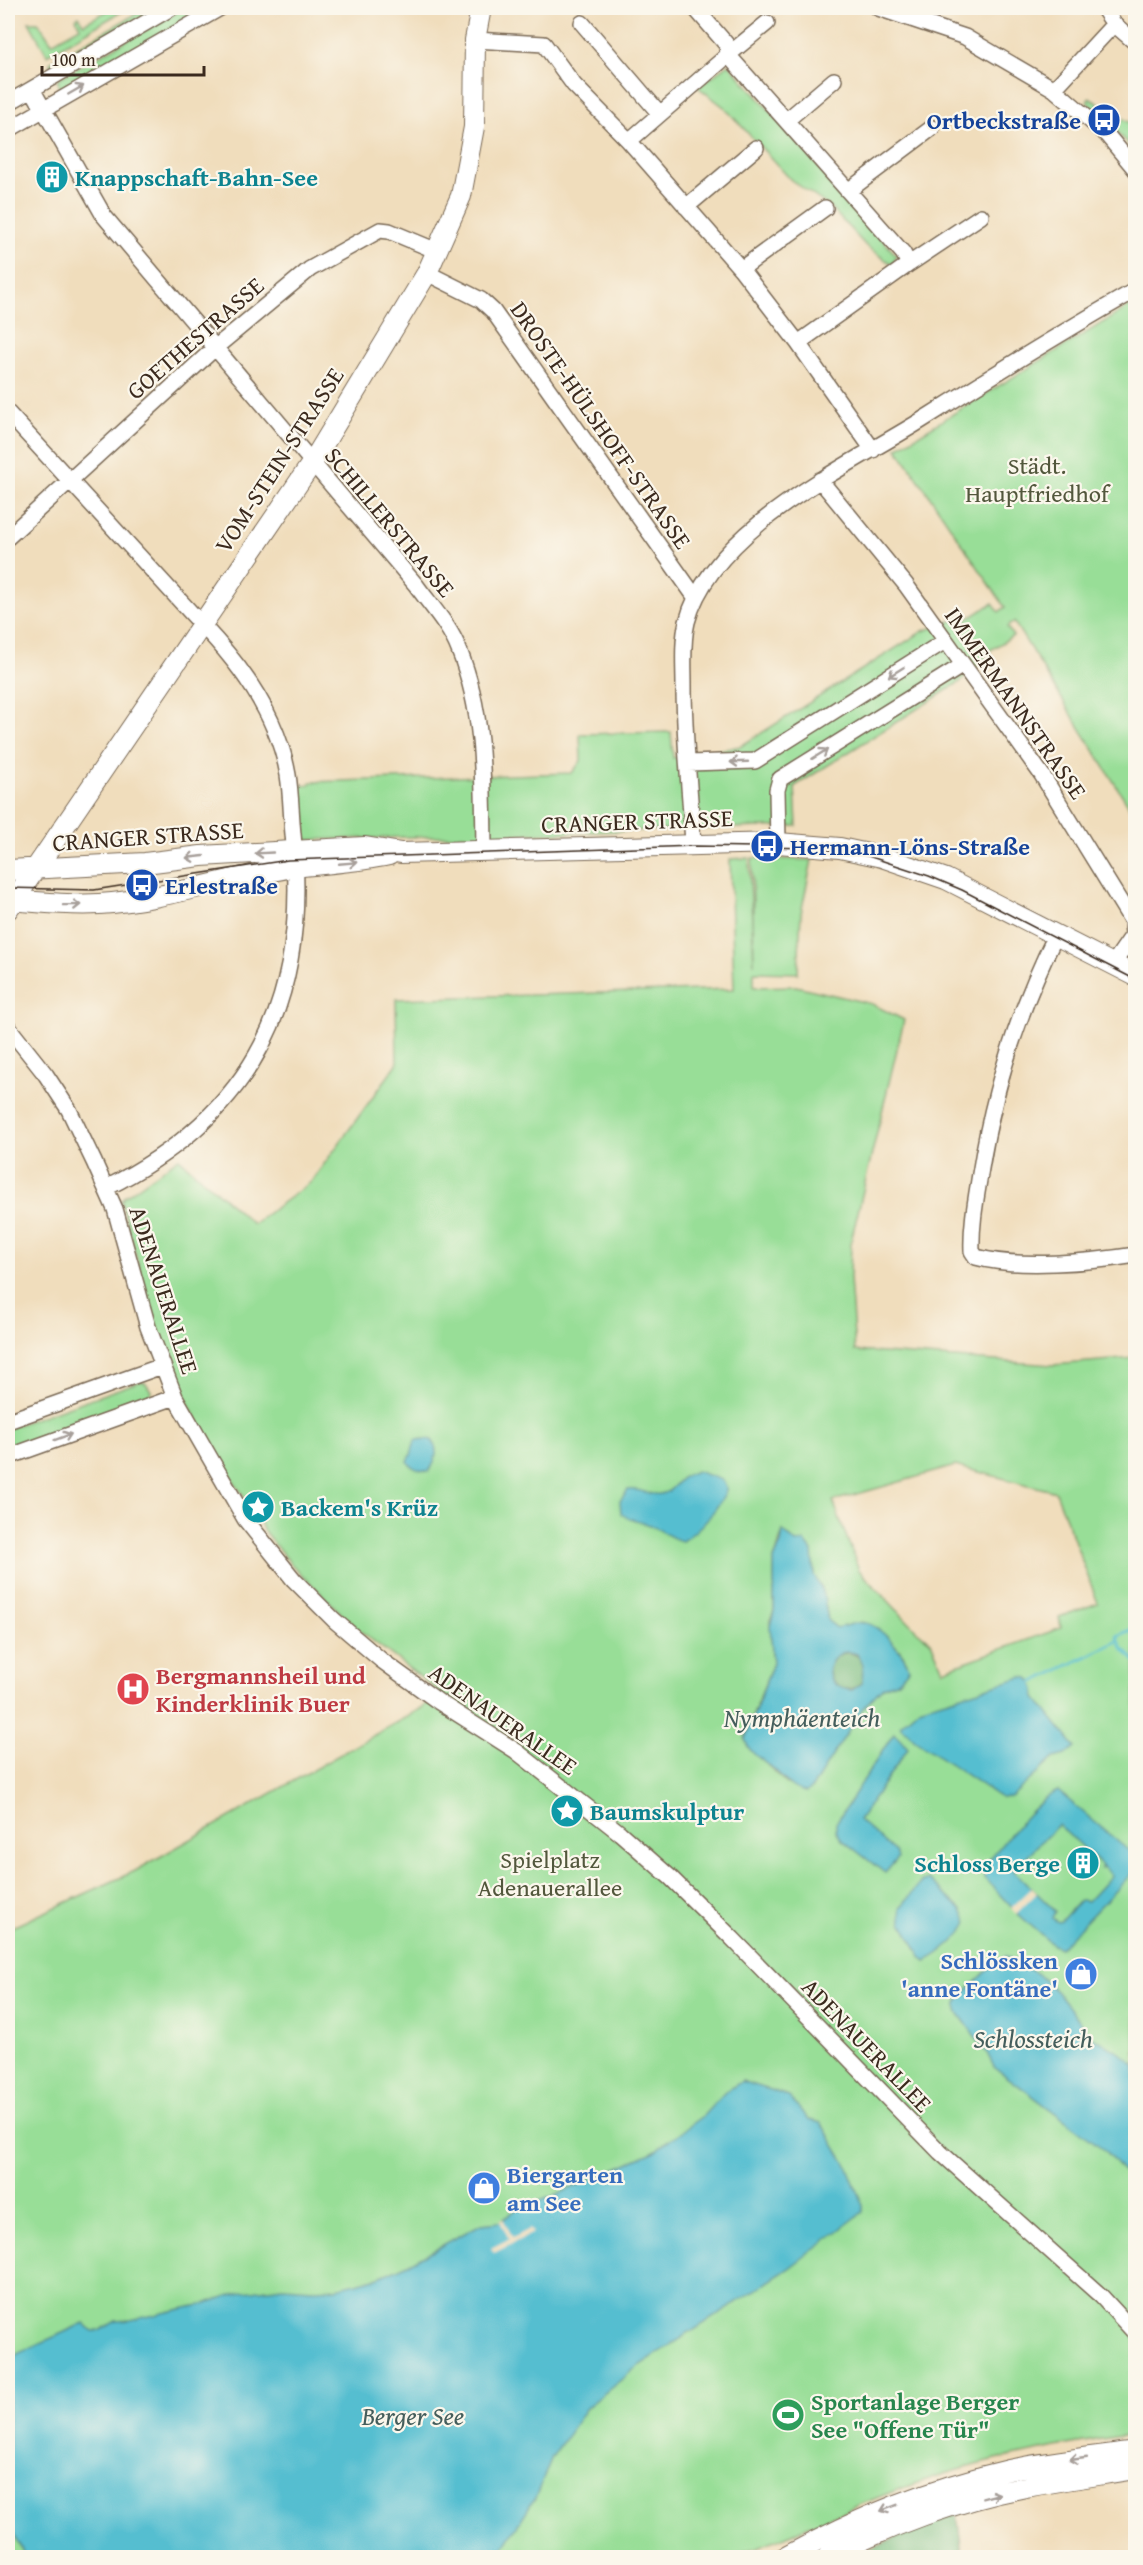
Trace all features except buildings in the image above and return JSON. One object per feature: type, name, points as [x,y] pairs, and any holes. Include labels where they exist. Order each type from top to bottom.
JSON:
[{"type":"main road","name":"VOM-STEIN-STRASSE","points":[[467,8],[475,40]]},
{"type":"main road","name":"VOM-STEIN-STRASSE","points":[[9,899],[101,775],[200,624],[312,463],[427,273],[461,196],[474,127],[475,40],[481,8]]},
{"type":"main road","name":"CRANGER STRASSE","points":[[9,899],[51,905],[102,904],[180,891],[295,859],[365,847],[401,853],[778,843],[840,848],[882,857],[913,867],[955,884],[1136,976]]},
{"type":"main road","name":"CRANGER STRASSE","points":[[8,870],[145,863],[201,856],[295,859]]},
{"type":"main road","points":[[784,2558],[839,2529],[885,2509],[966,2482],[1021,2468],[1136,2451]]},
{"type":"main road","points":[[827,2558],[887,2530],[974,2500],[1025,2487],[1136,2469]]},
{"type":"street","points":[[8,103],[171,8]]},
{"type":"street","points":[[8,130],[220,8]]},
{"type":"street","points":[[695,8],[727,45],[728,55],[903,253],[909,264]]},
{"type":"street","points":[[878,8],[965,37],[1054,88],[1107,135],[1136,170]]},
{"type":"street","points":[[1103,8],[1114,24],[1136,43]]},
{"type":"street","points":[[582,22],[660,114]]},
{"type":"street","points":[[629,141],[767,23]]},
{"type":"street","points":[[1054,88],[1114,24]]},
{"type":"street","points":[[475,40],[544,44],[574,85],[629,141],[741,269],[798,342],[873,450]]},
{"type":"street","points":[[787,120],[834,80]]},
{"type":"street","name":"SCHILLERSTRASSE","points":[[32,89],[104,216],[416,585],[446,626],[459,649],[474,696],[482,742],[484,851]]},
{"type":"street","points":[[848,191],[932,128]]},
{"type":"street","points":[[686,207],[756,148]]},
{"type":"street","points":[[741,269],[825,208]]},
{"type":"street","points":[[798,342],[981,216]]},
{"type":"street","name":"GOETHESTRASSE","points":[[8,537],[216,347],[310,269],[374,232],[389,231],[437,251]]},
{"type":"street","name":"DROSTE-HÜLSHOFF-STRASSE","points":[[427,273],[481,300],[493,311],[696,598]]},
{"type":"street","points":[[693,844],[684,659],[687,623],[696,598],[711,573],[729,552],[758,525],[820,480],[1136,290]]},
{"type":"street","points":[[8,413],[244,674],[271,722],[288,774],[295,859],[291,960],[285,987],[261,1046],[237,1084],[204,1123],[144,1169],[106,1188]]},
{"type":"street","name":"IMMERMANNSTRASSE","points":[[820,480],[906,585],[1042,775],[1132,921],[1133,934],[1113,964]]},
{"type":"street","points":[[688,763],[755,761],[945,641]]},
{"type":"street","points":[[778,843],[777,790],[780,779],[963,665]]},
{"type":"street","points":[[1056,935],[1045,957],[1015,1035],[987,1132],[977,1192],[972,1251],[976,1257],[991,1262],[1066,1261],[1136,1255]]},
{"type":"street","name":"ADENAUERALLEE","points":[[8,1027],[46,1075],[69,1110],[106,1188],[127,1246],[162,1366],[175,1397],[245,1519],[294,1580],[334,1620],[381,1660],[439,1702],[516,1751],[671,1878],[940,2152],[1087,2283],[1136,2334]]},
{"type":"street","points":[[8,1421],[162,1366]]},
{"type":"street","points":[[8,1457],[175,1397]]},
{"type":"green space","points":[[113,8],[128,8],[47,55],[29,22],[38,22],[52,43],[80,27],[76,18],[79,16],[83,24]]},
{"type":"green space","points":[[147,8],[159,8],[51,69],[50,62]]},
{"type":"green space","points":[[185,8],[211,8],[61,93],[57,79]]},
{"type":"green space","points":[[729,64],[896,255],[893,265],[866,246],[830,207],[791,180],[724,107],[698,87]]},
{"type":"green space","points":[[1089,98],[1135,126],[1135,151],[1087,102]]},
{"type":"green space","name":"Städt. Hauptfriedhof","points":[[1135,303],[1135,816],[1014,622],[1007,627],[1013,636],[984,654],[986,659],[960,682],[795,786],[797,826],[302,840],[298,786],[309,785],[311,782],[572,773],[581,761],[580,734],[671,732],[673,758],[741,746],[923,631],[960,618],[963,622],[993,603],[999,612],[1005,607],[897,448]]},
{"type":"green space","name":"Spielplatz Adenauerallee","points":[[749,858],[754,964],[752,858],[812,860],[801,913],[798,973],[754,972],[754,987],[796,986],[872,1004],[904,1020],[851,1241],[850,1278],[855,1351],[1053,1365],[1135,1358],[1135,2434],[1046,2449],[957,2470],[879,2497],[731,2557],[8,2557],[8,1929],[135,1871],[420,1709],[441,1693],[355,1627],[292,1565],[263,1530],[259,1519],[227,1471],[192,1411],[171,1367],[153,1318],[121,1201],[179,1158],[253,1224],[311,1182],[397,1064],[396,999],[734,989],[730,859]],"holes":[[[955,1466],[1056,1492],[1098,1603],[1059,1617],[1061,1628],[943,1670],[931,1642],[916,1630],[859,1570],[833,1501]],[[783,1531],[796,1543],[800,1543],[813,1562],[814,1575],[823,1591],[828,1621],[837,1628],[862,1622],[869,1626],[884,1635],[897,1647],[909,1669],[882,1687],[862,1707],[812,1788],[787,1784],[747,1745],[746,1733],[773,1663],[770,1620],[774,1611],[774,1560]]]},
{"type":"green space","points":[[141,1381],[146,1383],[151,1391],[148,1400],[15,1448],[8,1445],[8,1428]]},
{"type":"green space","points":[[847,1653],[860,1658],[865,1671],[860,1684],[847,1689],[834,1684],[829,1671],[834,1658]]},
{"type":"green space","points":[[957,2513],[962,2557],[850,2557]]},
{"type":"water","points":[[416,1440],[432,1440],[436,1452],[435,1460],[429,1471],[416,1469],[408,1461]]},
{"type":"water","points":[[696,1471],[722,1480],[727,1488],[708,1518],[682,1541],[621,1514],[620,1501],[628,1490],[652,1494],[664,1493],[683,1477]]},
{"type":"water","name":"Nymphäenteich","points":[[783,1531],[796,1543],[805,1542],[812,1551],[814,1575],[823,1591],[828,1621],[837,1628],[865,1623],[878,1629],[903,1656],[909,1669],[898,1681],[883,1687],[862,1709],[812,1788],[806,1792],[789,1784],[753,1753],[745,1739],[773,1663],[770,1626],[774,1611],[774,1560]],"holes":[[[846,1651],[857,1654],[863,1665],[862,1683],[852,1690],[836,1685],[829,1674],[832,1661]]]},
{"type":"water","points":[[1022,1677],[1029,1678],[1035,1689],[1036,1698],[1075,1747],[1065,1755],[1054,1758],[1011,1797],[1001,1798],[915,1740],[900,1725],[919,1708]]},
{"type":"water","points":[[894,1733],[908,1748],[859,1820],[896,1853],[898,1858],[885,1873],[841,1839],[836,1831],[836,1823]]},
{"type":"water","points":[[1058,1791],[1135,1856],[1135,1870],[1060,1948],[1053,1945],[1017,1913],[984,1878],[984,1866],[1019,1824],[1049,1796]],"holes":[[[1058,1825],[1082,1847],[1086,1854],[1088,1852],[1102,1866],[1101,1868],[1103,1867],[1112,1875],[1088,1901],[1080,1900],[1058,1922],[1052,1918],[1055,1911],[1013,1870]]]},
{"type":"water","points":[[929,1880],[961,1909],[968,1922],[950,1944],[926,1961],[922,1958],[902,1922],[900,1908],[922,1881]]},
{"type":"water","name":"Schlossteich","points":[[1006,1956],[1038,1974],[1057,1992],[1080,2021],[1087,2034],[1118,2051],[1135,2066],[1135,2186],[1106,2151],[994,2067],[987,2053],[957,2011],[957,2002],[960,1997],[998,1960]]},
{"type":"water","name":"Berger See","points":[[742,2081],[788,2096],[809,2120],[821,2123],[847,2165],[863,2206],[863,2212],[788,2269],[637,2367],[586,2408],[552,2457],[535,2498],[497,2557],[25,2557],[8,2520],[8,2376],[17,2354],[84,2323],[93,2331],[99,2331],[116,2321],[131,2320],[204,2304],[237,2293],[283,2287],[337,2288],[379,2277],[406,2265],[481,2224],[500,2222],[518,2208],[551,2197],[653,2152],[702,2117],[725,2092]]},
{"type":"pier","points":[[1032,1888],[1037,1893],[1016,1914],[1011,1908]]},
{"type":"pier","points":[[503,2219],[513,2238],[530,2229],[533,2233],[494,2253],[491,2248],[509,2239],[500,2221]]},
{"type":"waterway","points":[[1136,1628],[1117,1636],[1122,1648],[1136,1662]]},
{"type":"waterway","points":[[1032,1683],[1118,1641]]},
{"type":"tram line","points":[[8,888],[94,890],[288,860],[694,846],[816,848],[868,856],[929,876],[962,890],[1136,980]]},
{"type":"place","name":"Ortbeckstraße","points":[[1104,120]]},
{"type":"place","name":"Knappschaft-Bahn-See","points":[[52,177]]},
{"type":"place","name":"Hermann-Löns-Straße","points":[[767,846]]},
{"type":"place","name":"Erlestraße","points":[[142,885]]},
{"type":"place","name":"Backem's Krüz","points":[[258,1507]]},
{"type":"place","name":"Bergmannsheil und Kinderklinik Buer","points":[[133,1689]]},
{"type":"place","name":"Baumskulptur","points":[[567,1811]]},
{"type":"place","name":"Schloss Berge","points":[[1083,1863]]},
{"type":"place","name":"Schlössken 'anne Fontäne'","points":[[1081,1974]]},
{"type":"place","name":"Biergarten am See","points":[[484,2188]]},
{"type":"place","name":"Sportanlage Berger See \"Offene Tür\"","points":[[788,2415]]}]
